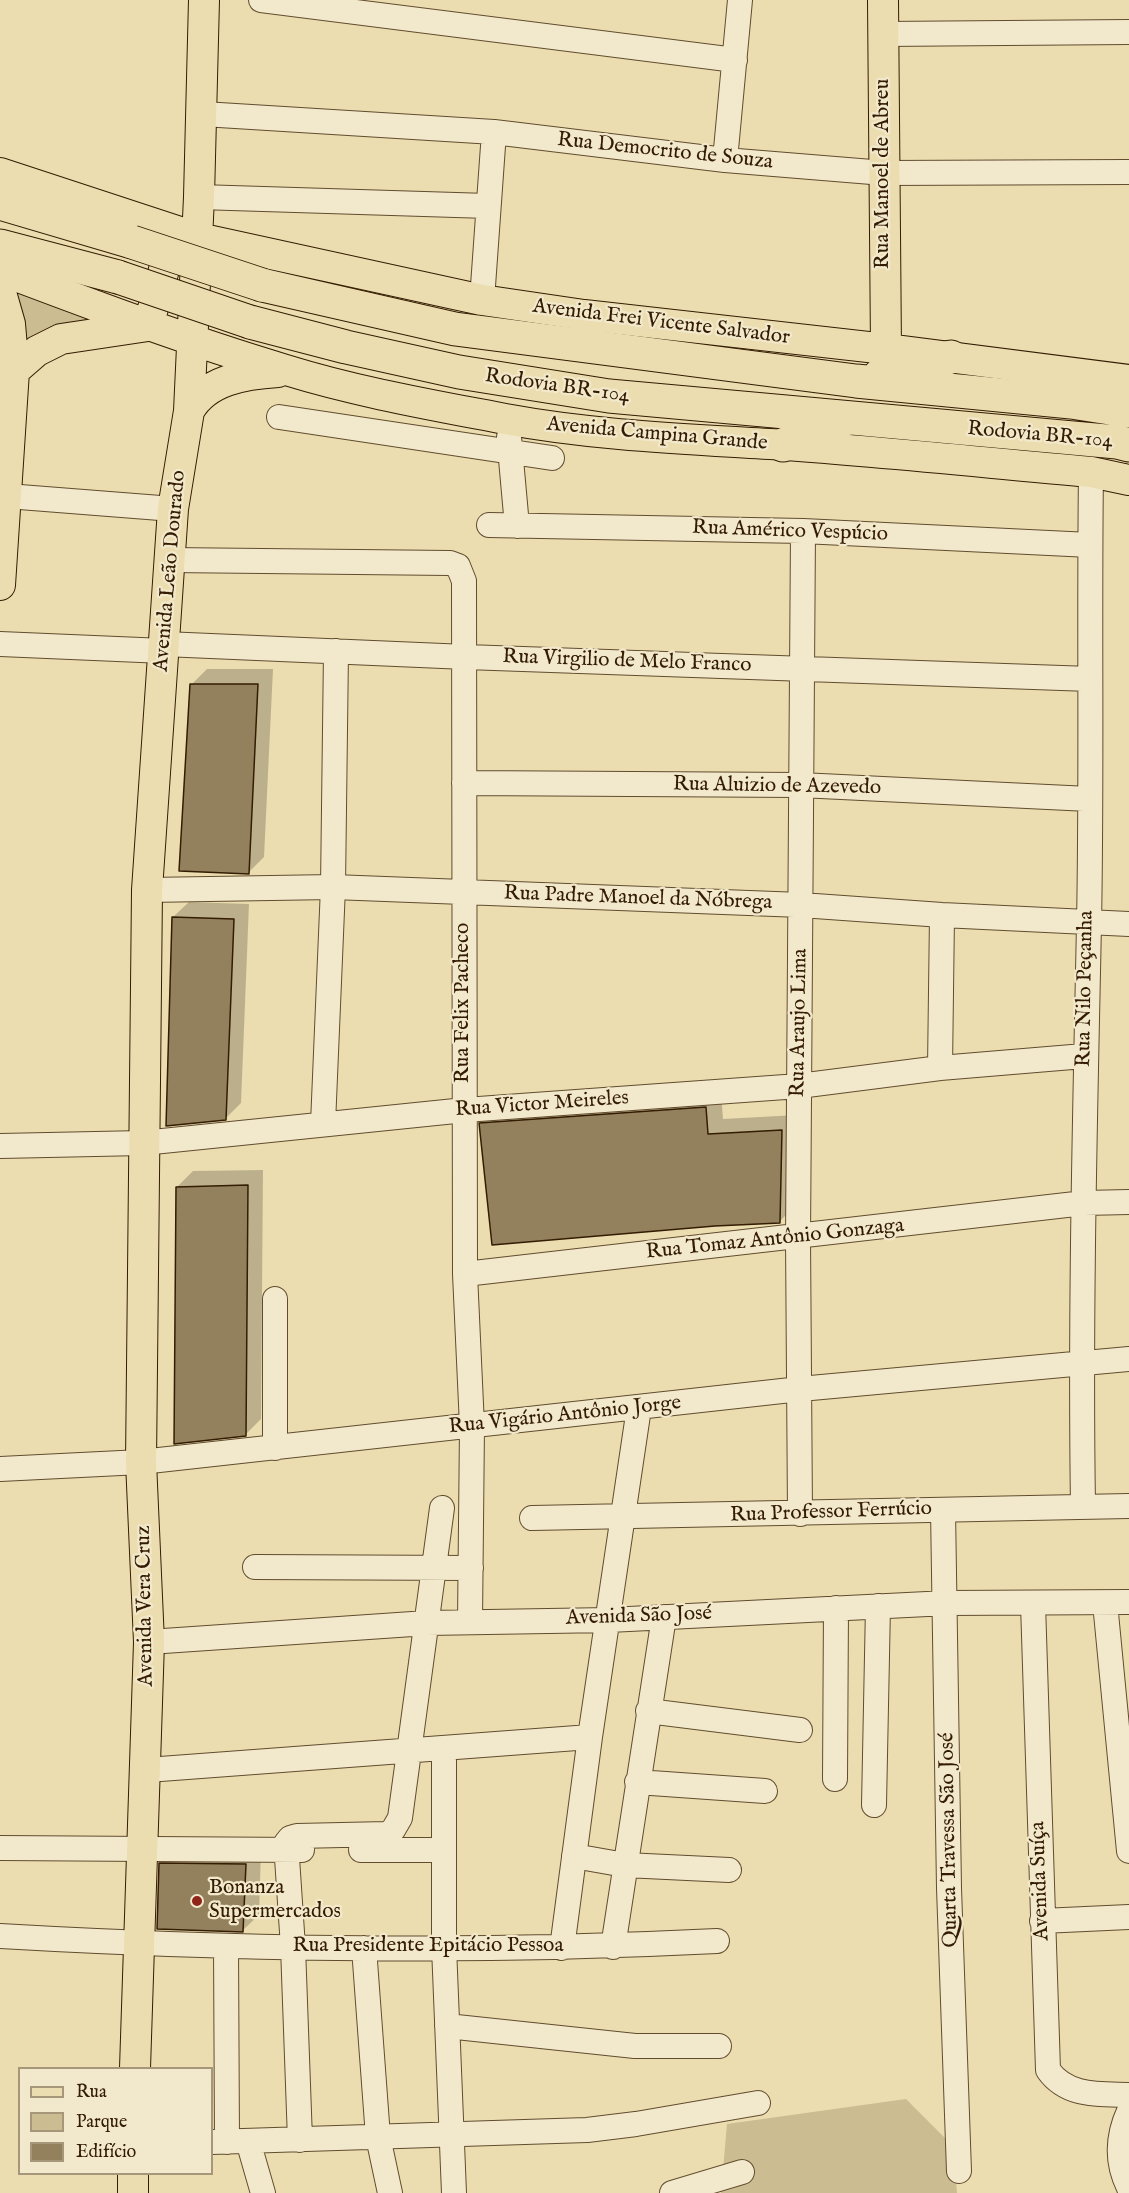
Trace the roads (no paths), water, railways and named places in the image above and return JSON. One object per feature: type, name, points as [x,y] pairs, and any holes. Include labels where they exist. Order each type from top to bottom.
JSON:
[{"type":"highway","name":"Rodovia BR-104","points":[[0,203],[132,242],[262,285],[455,329],[856,381],[1071,402],[1129,411]]},
{"type":"highway","name":"Rodovia BR-104","points":[[0,246],[118,277],[250,322],[346,347],[459,372],[609,396],[1117,442],[1129,445]]},
{"type":"highway","points":[[856,381],[951,357]]},
{"type":"highway","points":[[783,446],[847,418]]},
{"type":"main road","name":"Avenida Leão Dourado","points":[[142,1143],[147,890],[173,509],[189,411],[193,340],[186,234],[200,197],[204,0]]},
{"type":"main road","name":"Rua Manoel de Abreu","points":[[883,0],[886,349]]},
{"type":"main road","name":"Avenida Frei Vicente Salvador","points":[[0,173],[186,234],[482,300],[584,315],[886,349],[1129,380]]},
{"type":"main road","points":[[15,371],[37,351],[61,339],[148,326],[186,234]]},
{"type":"main road","name":"Avenida Campina Grande","points":[[0,270],[148,326],[288,371],[507,420],[671,440],[783,446],[1091,472],[1129,480]]},
{"type":"main road","points":[[0,290],[10,324],[15,371],[0,585]]},
{"type":"main road","points":[[189,411],[201,395],[229,380],[288,371]]},
{"type":"main road","name":"Avenida Vera Cruz","points":[[135,2067],[138,1944],[147,1770],[149,1642],[141,1462],[142,1143]]},
{"type":"main road","points":[[133,2175],[133,2193]]},
{"type":"street","points":[[261,0],[735,60]]},
{"type":"street","points":[[725,160],[735,60],[735,1]]},
{"type":"street","points":[[883,34],[1129,32]]},
{"type":"street","name":"Rua Democrito de Souza","points":[[202,114],[494,132],[725,160],[884,173],[1129,172]]},
{"type":"street","points":[[482,300],[494,132]]},
{"type":"street","points":[[200,197],[488,206]]},
{"type":"street","points":[[279,417],[511,450],[552,458]]},
{"type":"street","points":[[507,420],[517,526]]},
{"type":"street","name":"Rua Nilo Peçanha","points":[[1083,1506],[1081,1362],[1084,1056],[1089,923],[1091,472]]},
{"type":"street","points":[[7,496],[173,509]]},
{"type":"street","name":"Rua Américo Vespúcio","points":[[489,525],[804,531],[1090,545]]},
{"type":"street","name":"Rua Araujo Lima","points":[[800,1514],[798,1238],[801,667],[804,531]]},
{"type":"street","name":"Rua Felix Pacheco","points":[[169,560],[450,563],[458,566],[464,581],[466,657],[465,1274],[472,1426],[470,1622]]},
{"type":"street","name":"Rua Virgilio de Melo Franco","points":[[0,644],[336,651],[1090,679]]},
{"type":"street","points":[[323,1124],[333,887],[336,651]]},
{"type":"street","name":"Rua Aluizio de Azevedo","points":[[464,783],[800,785],[1089,799]]},
{"type":"street","name":"Rua Padre Manoel da Nóbrega","points":[[147,890],[333,887],[801,905],[942,915],[1129,924]]},
{"type":"street","points":[[940,1068],[942,915]]},
{"type":"street","name":"Rua Victor Meireles","points":[[0,1146],[142,1143],[465,1110],[799,1086],[940,1068],[1084,1056]]},
{"type":"street","name":"Rua Tomaz Antônio Gonzaga","points":[[465,1274],[798,1238],[1084,1203],[1129,1202]]},
{"type":"street","points":[[275,1299],[275,1448]]},
{"type":"street","name":"Rua Vigário Antônio Jorge","points":[[0,1469],[141,1462],[800,1389],[1129,1359]]},
{"type":"street","points":[[562,1948],[590,1737],[639,1408]]},
{"type":"street","name":"Rua Professor Ferrúcio","points":[[532,1518],[624,1518],[1129,1506]]},
{"type":"street","points":[[300,2140],[293,1947],[286,1850],[290,1838],[297,1836],[387,1834],[393,1830],[400,1818],[442,1508]]},
{"type":"street","name":"Quarta Travessa São José","points":[[943,1510],[947,1603],[949,1888],[959,2170]]},
{"type":"street","points":[[255,1567],[471,1568]]},
{"type":"street","name":"Avenida São José","points":[[149,1642],[427,1623],[609,1620],[947,1603],[1129,1602]]},
{"type":"street","points":[[1105,1603],[1129,1851]]},
{"type":"street","name":"Avenida Suíça","points":[[1033,1604],[1048,2070],[1063,2086],[1075,2091],[1129,2095]]},
{"type":"street","points":[[874,1805],[878,1606]]},
{"type":"street","points":[[835,1779],[836,1608]]},
{"type":"street","points":[[613,1947],[664,1617]]},
{"type":"street","points":[[648,1711],[800,1730]]},
{"type":"street","points":[[147,1770],[590,1737]]},
{"type":"street","points":[[444,1749],[442,1850],[444,1947],[454,2193]]},
{"type":"street","points":[[637,1782],[765,1791]]},
{"type":"street","points":[[0,1848],[442,1850]]},
{"type":"street","points":[[574,1856],[625,1864],[729,1870]]},
{"type":"street","points":[[1042,1922],[1129,1917]]},
{"type":"street","name":"Rua Presidente Epitácio Pessoa","points":[[0,1936],[138,1944],[364,1948],[613,1947],[717,1941]]},
{"type":"street","points":[[226,1946],[229,2142],[263,2193]]},
{"type":"street","points":[[364,1948],[378,2137],[390,2193]]},
{"type":"street","points":[[447,2026],[635,2046],[719,2046]]},
{"type":"street","points":[[229,2142],[587,2130],[758,2103]]},
{"type":"street","points":[[1129,2111],[1122,2126],[1119,2151],[1123,2175],[1129,2188]]},
{"type":"street","points":[[672,2193],[742,2172]]},
{"type":"place","name":"Bonanza Supermercados","points":[[197,1901]]}]
